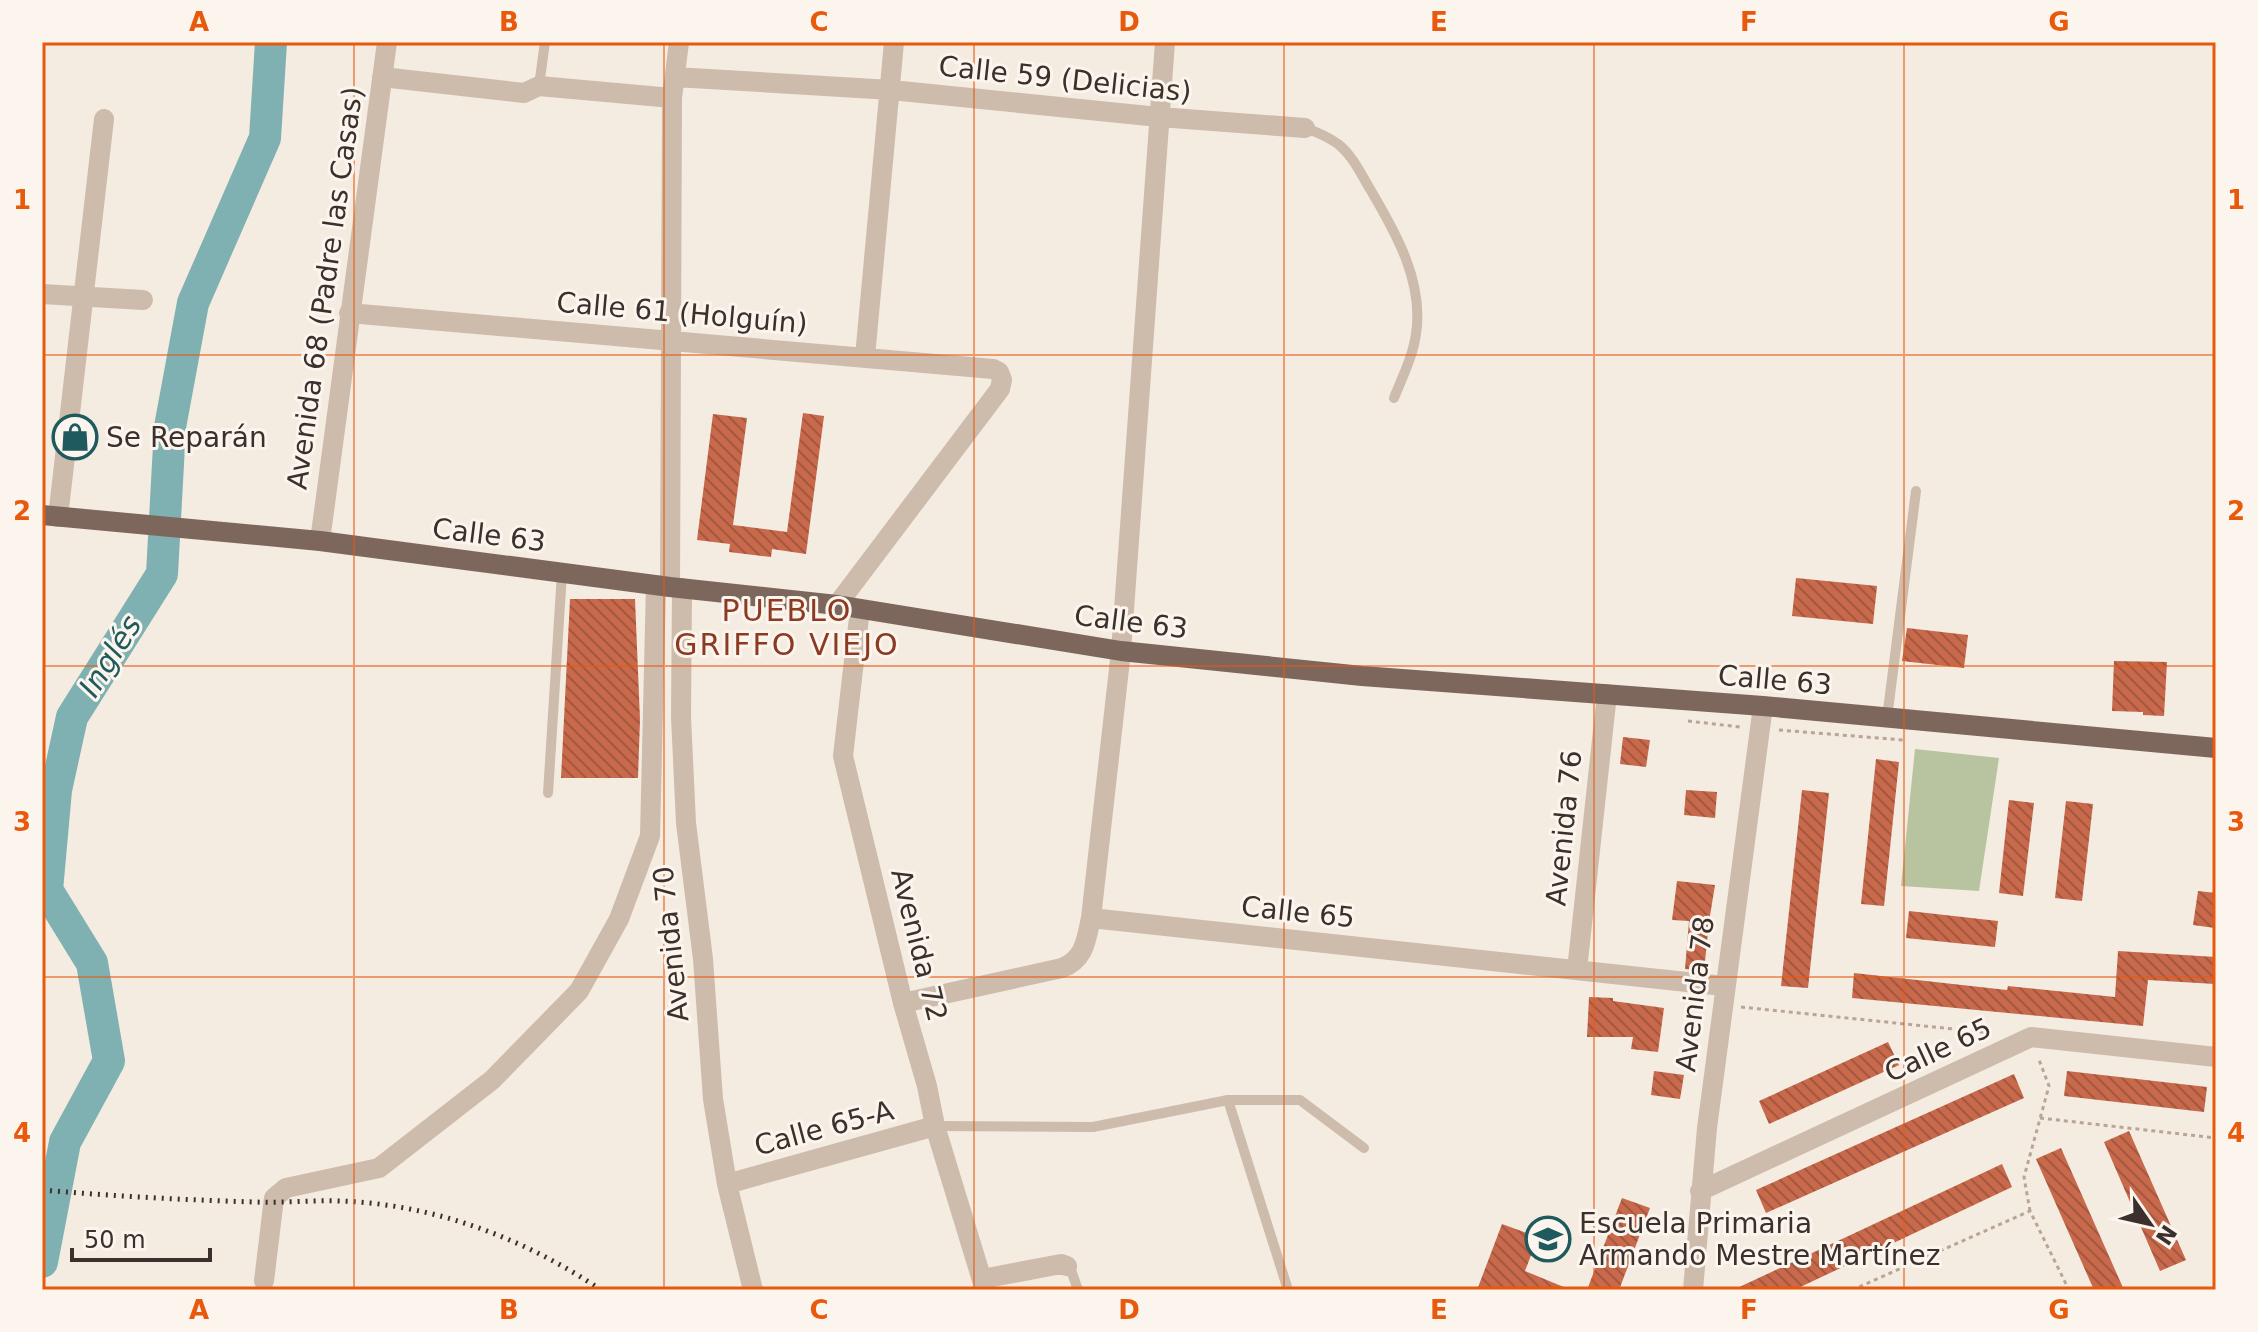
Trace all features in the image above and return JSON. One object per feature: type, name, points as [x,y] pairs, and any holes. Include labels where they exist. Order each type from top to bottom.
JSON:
[{"type":"main road","name":"Calle 63","points":[[50,516],[320,541],[670,587],[837,605],[1121,651],[1362,676],[1763,706],[2216,748]]},
{"type":"street","name":"Avenida 68 (Padre las Casas)","points":[[320,541],[387,42]]},
{"type":"street","points":[[264,1281],[274,1198],[286,1188],[379,1168],[492,1080],[579,991],[619,919],[650,836],[670,587],[672,98],[679,42]]},
{"type":"street","points":[[865,357],[894,42]]},
{"type":"street","points":[[903,1003],[1071,964],[1078,960],[1083,950],[1091,918],[1121,651],[1165,42]]},
{"type":"street","points":[[382,77],[672,98]]},
{"type":"street","name":"Calle 59 (Delicias)","points":[[675,77],[891,90],[1305,128]]},
{"type":"street","points":[[50,516],[104,119]]},
{"type":"street","points":[[42,294],[143,300]]},
{"type":"street","name":"Calle 61 (Holguín)","points":[[349,313],[865,357],[999,372],[1002,380],[1000,389],[837,605]]},
{"type":"street","name":"Avenida 70","points":[[670,587],[686,823],[703,959],[713,1099],[727,1184],[753,1290]]},
{"type":"street","name":"Avenida 72","points":[[860,609],[843,756],[935,1126],[984,1284]]},
{"type":"street","name":"Avenida 76","points":[[1577,970],[1607,694]]},
{"type":"street","name":"Avenida 78","points":[[1693,1290],[1700,1191],[1723,996],[1763,706]]},
{"type":"street","name":"Calle 65","points":[[1091,918],[1577,970],[1723,996]]},
{"type":"street","name":"Calle 65","points":[[1700,1191],[2031,1037],[2216,1057]]},
{"type":"street","name":"Calle 65-A","points":[[727,1184],[935,1126]]},
{"type":"street","points":[[984,1284],[1061,1264],[1067,1266]]},
{"type":"lane","points":[[532,90],[545,42]]},
{"type":"lane","points":[[1305,128],[1339,145],[1352,158],[1393,227],[1408,264],[1416,300],[1416,333],[1410,359],[1394,398]]},
{"type":"lane","points":[[1887,718],[1916,491]]},
{"type":"lane","points":[[548,793],[562,573]]},
{"type":"lane","points":[[935,1126],[1093,1127],[1228,1100],[1300,1100],[1364,1148]]},
{"type":"lane","points":[[1228,1100],[1288,1290]]},
{"type":"lane","points":[[1067,1266],[1078,1290]]},
{"type":"path","points":[[1723,996],[2000,1034]]},
{"type":"path","points":[[2031,1037],[2049,1086],[2024,1177],[2030,1211],[2069,1290]]},
{"type":"path","points":[[2040,1118],[2216,1138]]},
{"type":"path","points":[[1852,1290],[2030,1211]]},
{"type":"green space","points":[[1915,749],[1999,758],[1979,891],[1901,886]]},
{"type":"building","points":[[803,413],[824,416],[806,554],[772,549],[771,557],[729,552],[730,544],[697,540],[713,414],[747,418],[733,525],[787,532]]},
{"type":"building","points":[[1796,578],[1877,586],[1873,624],[1792,616]]},
{"type":"building","points":[[570,599],[635,599],[640,720],[638,778],[561,778]]},
{"type":"building","points":[[1907,628],[1968,635],[1964,668],[1902,661]]},
{"type":"building","points":[[2114,661],[2167,662],[2164,716],[2112,711]]},
{"type":"building","points":[[1623,737],[1650,740],[1646,767],[1620,764]]},
{"type":"building","points":[[1876,759],[1899,762],[1884,906],[1861,904]]},
{"type":"building","points":[[1686,790],[1717,792],[1715,818],[1684,815]]},
{"type":"building","points":[[1802,790],[1829,793],[1808,988],[1781,986]]},
{"type":"building","points":[[2009,800],[2034,803],[2023,896],[1999,893]]},
{"type":"building","points":[[2066,801],[2093,804],[2082,901],[2055,898]]},
{"type":"building","points":[[1677,881],[1715,885],[1704,971],[1685,969],[1689,921],[1672,920]]},
{"type":"building","points":[[2198,891],[2216,893],[2215,928],[2193,925]]},
{"type":"building","points":[[1909,911],[1998,921],[1995,947],[1906,938]]},
{"type":"building","points":[[2118,951],[2216,957],[2215,984],[2148,980],[2143,1026],[1852,998],[1854,973],[2007,990],[2008,986],[2115,997]]},
{"type":"building","points":[[1589,997],[1613,998],[1613,1001],[1664,1008],[1658,1052],[1631,1049],[1633,1037],[1587,1037]]},
{"type":"building","points":[[1888,1042],[1899,1065],[1769,1124],[1759,1101]]},
{"type":"building","points":[[1654,1071],[1684,1075],[1680,1099],[1651,1095]]},
{"type":"building","points":[[2067,1071],[2207,1087],[2204,1112],[2064,1096]]},
{"type":"building","points":[[2014,1074],[2024,1098],[1766,1213],[1756,1190]]},
{"type":"building","points":[[2129,1131],[2186,1260],[2160,1271],[2104,1142]]},
{"type":"building","points":[[2061,1148],[2124,1290],[2094,1290],[2036,1159]]},
{"type":"building","points":[[2002,1164],[2012,1187],[1794,1290],[1733,1290]]},
{"type":"building","points":[[1622,1198],[1650,1208],[1619,1290],[1587,1290]]},
{"type":"building","points":[[1502,1224],[1538,1237],[1525,1271],[1571,1290],[1477,1290]]},
{"type":"waterway","name":"Inglés","points":[[42,1262],[65,1142],[109,1061],[92,963],[47,890],[56,790],[72,717],[162,574],[170,427],[193,303],[265,138],[271,42]]},
{"type":"railway","points":[[42,1190],[228,1201],[340,1201],[409,1209],[476,1227],[509,1240],[601,1290]]},
{"type":"place","name":"Se Reparán","points":[[75,437]]},
{"type":"place","name":"Escuela Primaria Armando Mestre Martínez","points":[[1548,1239]]},
{"type":"district","name":"PUEBLO GRIFFO VIEJO","points":[[787,627]]}]
